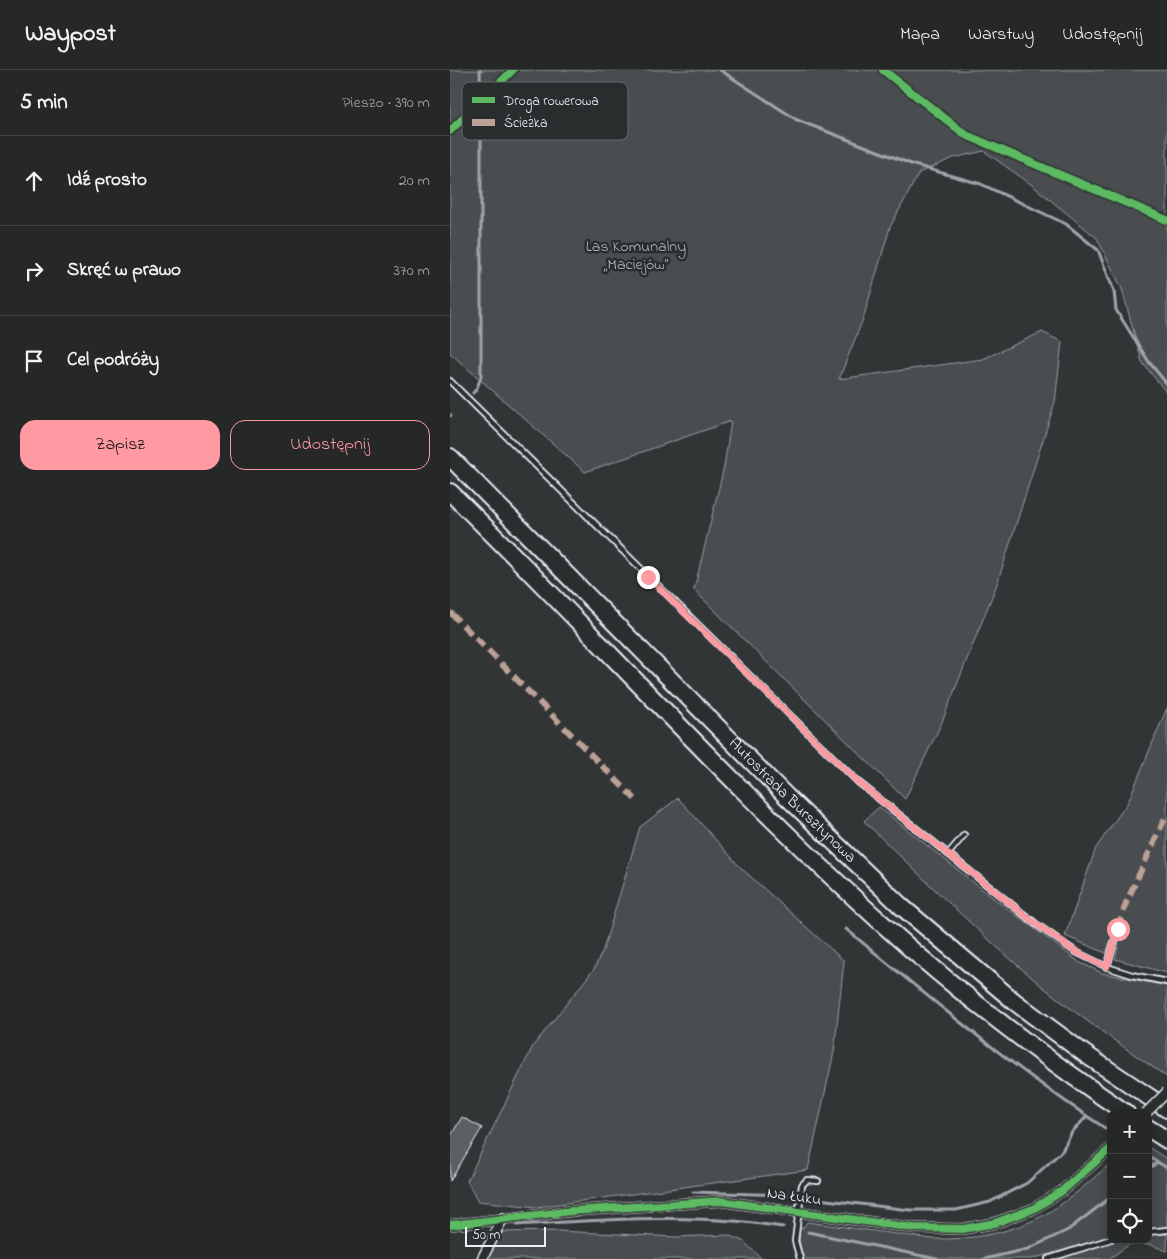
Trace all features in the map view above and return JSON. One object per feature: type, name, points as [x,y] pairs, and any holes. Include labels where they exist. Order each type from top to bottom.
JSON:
[{"type":"highway","name":"Autostrada Bursztynowa","points":[[450,456],[839,849],[902,907],[1015,1002],[1085,1054],[1167,1109]]},
{"type":"highway","name":"Autostrada Bursztynowa","points":[[450,492],[572,613],[769,815],[886,927],[1000,1022],[1073,1077],[1120,1109]]},
{"type":"highway","points":[[1152,1131],[1167,1140]]},
{"type":"street","points":[[1150,1109],[1167,1092]]},
{"type":"street","name":"Na Łuku","points":[[450,1225],[579,1210],[720,1201],[914,1228],[951,1229],[984,1226],[1015,1217],[1046,1202],[1068,1186],[1107,1152]]},
{"type":"street","points":[[482,1259],[503,1218]]},
{"type":"lane","points":[[450,381],[858,782],[1036,924],[1076,952],[1107,967],[1132,975],[1167,982]]},
{"type":"lane","points":[[948,854],[964,835]]},
{"type":"lane","points":[[1107,967],[1118,929]]},
{"type":"lane","points":[[800,1259],[795,1242],[802,1186],[807,1180],[818,1180]]},
{"type":"lane","points":[[1152,1232],[1167,1230]]},
{"type":"lane","points":[[1048,1259],[1107,1240]]},
{"type":"green space","name":"Las Komunalny „Maciejów”","points":[[450,70],[1167,70],[1167,393],[1142,362],[1122,289],[1097,238],[1032,185],[984,151],[953,158],[919,173],[890,227],[863,319],[839,379],[983,359],[1042,332],[1062,342],[1055,402],[997,584],[942,722],[905,799],[694,590],[724,467],[731,421],[585,472],[450,353]]},
{"type":"green space","points":[[1167,708],[1167,973],[1115,959],[1122,930],[1115,929],[1106,953],[1065,936],[1096,848],[1128,802]]},
{"type":"green space","points":[[678,798],[740,867],[844,961],[834,1052],[808,1170],[537,1207],[478,1201],[467,1181],[533,1046],[594,969],[603,950],[640,827]]},
{"type":"green space","points":[[879,807],[988,894],[1079,962],[1102,973],[1167,986],[1167,1077],[1058,999],[1003,953],[943,897],[864,821]]},
{"type":"green space","points":[[1152,1150],[1167,1159],[1167,1228],[1152,1229]]},
{"type":"green space","points":[[1107,1167],[1107,1237],[1032,1259],[804,1259],[801,1251],[799,1240],[800,1228],[803,1228],[807,1222],[933,1239],[963,1238],[992,1234],[1022,1225],[1049,1212],[1080,1190]]},
{"type":"green space","points":[[558,1231],[675,1237],[728,1235],[743,1241],[762,1259],[482,1259],[496,1232]]},
{"type":"green space","points":[[1152,1234],[1167,1234],[1167,1251],[1151,1245],[1130,1244],[1152,1244]]},
{"type":"green space","points":[[1107,1243],[1130,1244],[1109,1259],[1055,1259]]},
{"type":"building","points":[[462,1117],[482,1128],[450,1181],[450,1137]]},
{"type":"waterway","points":[[480,70],[480,82]]},
{"type":"waterway","points":[[720,70],[797,120],[914,165],[981,184],[1066,224],[1098,250],[1114,291],[1116,310],[1149,362],[1167,384]]},
{"type":"waterway","points":[[473,393],[481,377],[481,140]]},
{"type":"waterway","points":[[846,929],[1009,1060],[1107,1129]]},
{"type":"waterway","points":[[810,1198],[910,1210],[956,1210],[990,1202],[1027,1183],[1062,1151],[1072,1132],[1087,1116]]},
{"type":"waterway","points":[[1152,1159],[1167,1168]]},
{"type":"waterway","points":[[1152,1166],[1158,1162]]},
{"type":"waterway","points":[[693,1192],[789,1195]]},
{"type":"waterway","points":[[984,1259],[1028,1249],[1068,1230],[1108,1199]]},
{"type":"waterway","points":[[517,1225],[625,1219],[707,1219],[783,1227]]},
{"type":"waterway","points":[[808,1232],[937,1259]]},
{"type":"marked path","points":[[450,612],[635,799]]},
{"type":"marked path","points":[[1118,929],[1126,903],[1167,814]]},
{"type":"cycle path","points":[[501,82],[513,70]]},
{"type":"cycle path","points":[[883,70],[966,135],[1167,220]]},
{"type":"cycle path","points":[[450,131],[462,119]]},
{"type":"cycle path","points":[[450,1225],[572,1211],[720,1201],[914,1228],[963,1229],[995,1223],[1033,1209],[1062,1191],[1107,1152]]},
{"type":"route","points":[[648,577],[858,782],[1036,924],[1076,952],[1107,967],[1118,929]]}]
